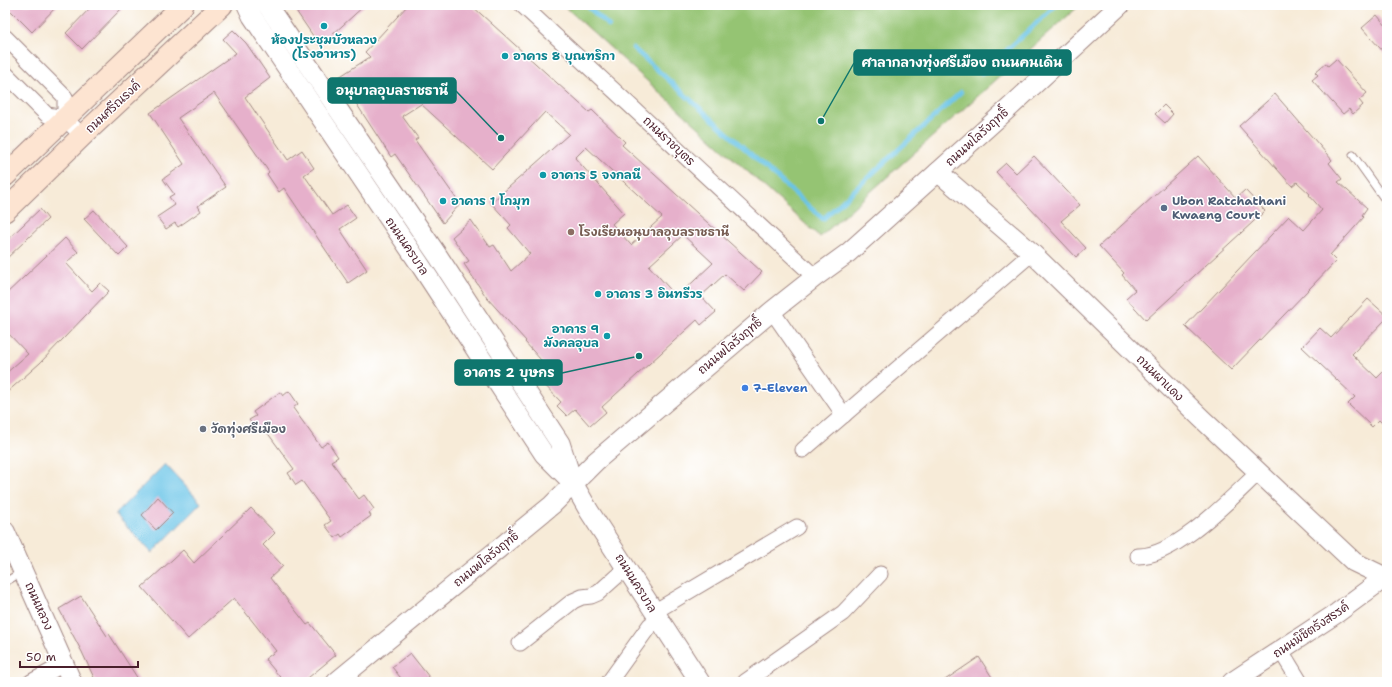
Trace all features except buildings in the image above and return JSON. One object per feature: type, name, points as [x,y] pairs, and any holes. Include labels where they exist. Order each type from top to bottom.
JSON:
[{"type":"main road","name":"ถนนศรีณรงค์","points":[[5,176],[183,5]]},
{"type":"main road","name":"ถนนศรีณรงค์","points":[[5,211],[82,136],[222,5]]},
{"type":"street","name":"ถนนนครบาล","points":[[247,5],[252,16],[421,266],[544,454],[573,483]]},
{"type":"street","name":"ถนนนครบาล","points":[[267,5],[438,256],[560,443],[573,483],[589,511],[700,682]]},
{"type":"street","name":"ถนนราชบุตร","points":[[522,5],[815,277]]},
{"type":"street","name":"ถนนพโลรังฤทธิ์","points":[[336,682],[546,509],[596,461],[772,311],[848,253],[1009,108],[1120,5]]},
{"type":"street","points":[[5,37],[65,97],[65,118]]},
{"type":"street","points":[[5,73],[47,115],[65,118],[82,136]]},
{"type":"street","name":"ถนนผาแดง","points":[[938,172],[1032,253],[1201,418],[1354,562],[1386,577]]},
{"type":"street","points":[[803,450],[1032,253]]},
{"type":"street","points":[[421,266],[438,256]]},
{"type":"street","points":[[772,311],[844,415]]},
{"type":"street","points":[[1138,556],[1147,556],[1155,553],[1170,546],[1194,531],[1259,472]]},
{"type":"street","points":[[609,682],[656,616],[797,527]]},
{"type":"street","name":"ถนนหลวง","points":[[6,538],[24,571],[72,682]]},
{"type":"street","points":[[520,643],[573,601],[582,596],[591,596],[598,593],[626,568]]},
{"type":"street","points":[[745,682],[843,613],[880,574]]},
{"type":"street","name":"ถนนพิชิตรังสรรค์","points":[[1232,682],[1344,609],[1386,577]]},
{"type":"street","points":[[1281,651],[1300,682]]},
{"type":"street","points":[[31,682],[64,664]]},
{"type":"lane","points":[[1353,155],[1383,197]]},
{"type":"lane","points":[[5,582],[24,571]]},
{"type":"green space","points":[[563,5],[1080,5],[820,237]]},
{"type":"water","points":[[165,464],[201,503],[152,553],[115,514]]},
{"type":"waterway","points":[[586,5],[609,26]]},
{"type":"waterway","points":[[982,73],[1056,5]]},
{"type":"waterway","points":[[633,48],[823,219],[961,92]]},
{"type":"place","name":"ห้องประชุมบัวหลวง (โรงอาหาร)","points":[[324,26]]},
{"type":"place","name":"อาคาร 8 บุณฑริกา","points":[[505,56]]},
{"type":"place","name":"ศาลากลางทุ่งศรีเมือง ถนนคนเดิน","points":[[821,121]]},
{"type":"place","name":"อนุบาลอุบลราชธานี","points":[[501,138]]},
{"type":"place","name":"อาคาร 5 จงกลนี","points":[[543,175]]},
{"type":"place","name":"อาคาร 1 โกมุท","points":[[443,201]]},
{"type":"place","name":"Ubon Ratchathani Kwaeng Court","points":[[1164,208]]},
{"type":"place","name":"โรงเรียนอนุบาลอุบลราชธานี","points":[[571,232]]},
{"type":"place","name":"อาคาร 3 อินทรีวร","points":[[598,294]]},
{"type":"place","name":"อาคาร 9 มังคลอุบล","points":[[607,336]]},
{"type":"place","name":"อาคาร 2 บุษกร","points":[[639,356]]},
{"type":"place","name":"7-Eleven","points":[[745,388]]},
{"type":"place","name":"วัดทุ่งศรีเมือง","points":[[203,429]]}]
